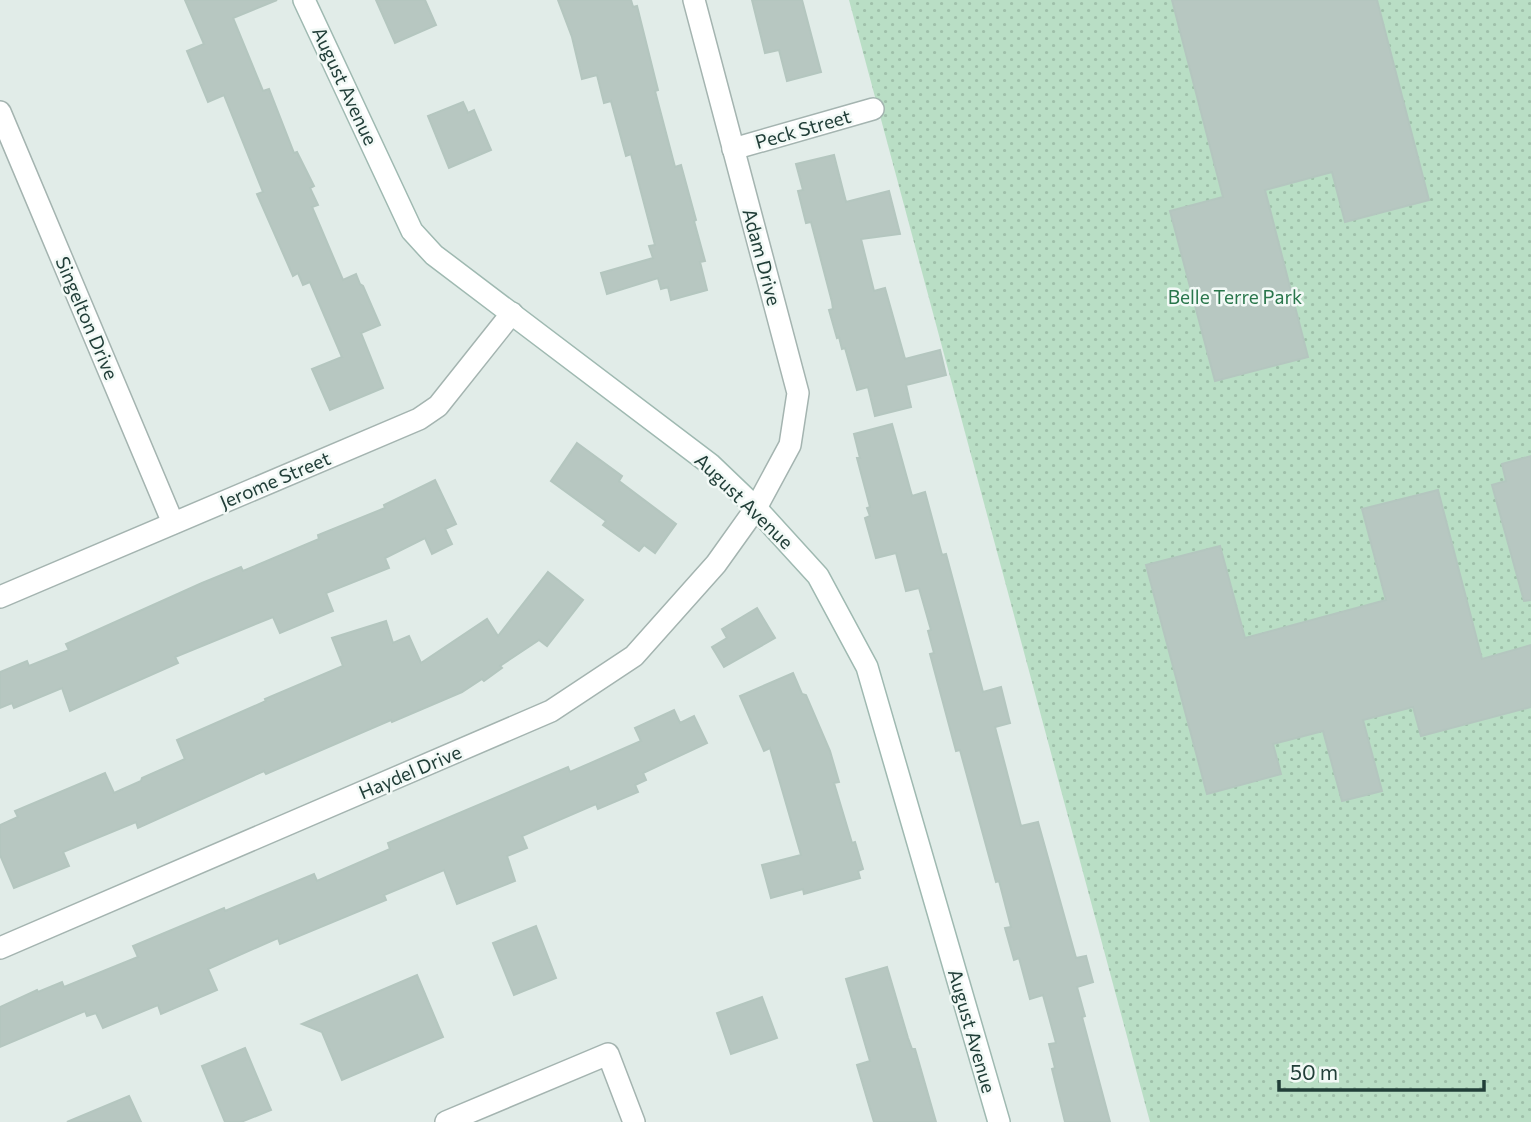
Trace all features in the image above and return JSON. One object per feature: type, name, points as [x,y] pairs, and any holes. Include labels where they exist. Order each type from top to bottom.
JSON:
[{"type":"street","name":"August Avenue","points":[[304,0],[412,232],[434,255],[710,464],[756,508],[818,576],[867,667],[999,1122]]},
{"type":"street","name":"Adam Drive","points":[[694,0],[798,393],[790,445],[756,508]]},
{"type":"street","name":"Peck Street","points":[[733,149],[873,109]]},
{"type":"street","name":"Singelton Drive","points":[[0,112],[173,523]]},
{"type":"street","name":"Jerome Street","points":[[0,597],[419,419],[438,406],[512,313]]},
{"type":"street","name":"Haydel Drive","points":[[0,948],[551,711],[634,656],[716,564],[756,508]]},
{"type":"street","points":[[446,1122],[608,1054],[634,1122]]},
{"type":"green space","name":"Belle Terre Park","points":[[849,0],[1531,0],[1531,1122],[1150,1122]]},
{"type":"building","points":[[185,0],[277,0],[233,18],[263,91],[269,89],[294,153],[297,152],[314,186],[310,188],[318,205],[312,207],[343,280],[356,274],[380,325],[361,333],[383,388],[330,410],[312,369],[342,357],[310,282],[303,285],[298,273],[293,276],[257,194],[263,192],[224,95],[208,102],[187,51],[204,44]]},
{"type":"building","points":[[376,0],[425,0],[436,25],[395,43]]},
{"type":"building","points":[[558,0],[631,0],[633,7],[637,6],[675,167],[681,165],[696,220],[694,221],[705,261],[700,262],[707,290],[671,300],[668,287],[661,289],[658,278],[607,294],[601,273],[653,258],[649,246],[655,245],[631,154],[626,156],[611,101],[604,103],[597,75],[582,79],[572,37]]},
{"type":"building","points":[[752,0],[802,0],[821,72],[787,81],[779,50],[765,53]]},
{"type":"building","points":[[1172,0],[1377,0],[1429,200],[1345,222],[1332,172],[1265,190],[1308,357],[1215,381],[1170,211],[1223,197]]},
{"type":"building","points":[[463,102],[468,113],[474,110],[491,150],[449,168],[428,116]]},
{"type":"building","points":[[834,155],[846,202],[889,191],[900,234],[861,239],[874,291],[885,288],[905,359],[940,350],[946,375],[906,385],[911,407],[875,416],[868,387],[857,390],[845,348],[842,349],[839,337],[837,338],[829,310],[833,309],[832,302],[811,222],[806,223],[798,191],[803,190],[796,164]]},
{"type":"building","points":[[892,424],[912,496],[925,492],[942,555],[946,554],[983,692],[1001,687],[1010,723],[995,727],[1021,826],[1038,822],[1076,958],[1086,956],[1093,982],[1077,987],[1085,1016],[1082,1017],[1110,1122],[1065,1122],[1049,1044],[1056,1043],[1043,995],[1030,999],[1019,958],[1014,960],[1005,928],[1011,927],[999,881],[996,882],[960,750],[956,751],[930,654],[934,653],[928,631],[931,630],[919,588],[906,591],[896,553],[876,558],[865,518],[870,516],[867,508],[870,507],[857,458],[860,458],[854,434]]},
{"type":"building","points":[[577,443],[622,476],[619,481],[676,524],[655,553],[644,545],[639,551],[603,525],[606,521],[551,481]]},
{"type":"building","points":[[1531,456],[1531,600],[1524,601],[1492,485],[1506,481],[1502,464]]},
{"type":"building","points":[[435,480],[456,524],[445,529],[452,544],[432,554],[425,538],[385,558],[389,568],[326,593],[333,611],[280,633],[273,617],[175,657],[178,663],[70,711],[62,688],[14,708],[12,703],[0,708],[0,672],[27,661],[29,666],[69,650],[66,644],[202,583],[241,567],[243,571],[319,539],[318,535],[385,508],[384,505]]},
{"type":"building","points":[[1438,490],[1482,659],[1531,645],[1531,707],[1421,736],[1413,707],[1363,720],[1382,791],[1342,801],[1323,731],[1273,744],[1281,774],[1207,794],[1146,565],[1220,546],[1245,638],[1386,600],[1362,509]]},
{"type":"building","points":[[548,572],[583,600],[547,646],[539,640],[500,666],[502,668],[484,681],[482,679],[462,692],[392,722],[391,720],[266,774],[264,771],[138,828],[136,822],[63,852],[69,866],[14,888],[0,855],[0,825],[18,817],[15,811],[105,773],[114,793],[185,759],[177,740],[343,666],[332,638],[386,621],[393,643],[409,636],[421,663],[487,619],[498,636]]},
{"type":"building","points":[[757,608],[775,638],[724,667],[712,647],[727,638],[722,629]]},
{"type":"building","points":[[793,673],[802,694],[806,695],[830,751],[839,782],[834,783],[852,843],[855,842],[863,869],[858,871],[860,878],[804,894],[803,889],[771,898],[762,865],[801,855],[770,748],[764,751],[740,696]]},
{"type":"building","points":[[674,710],[680,723],[694,716],[707,743],[643,773],[646,780],[635,785],[638,792],[598,809],[596,804],[522,836],[527,848],[507,856],[515,881],[457,904],[444,870],[384,895],[386,900],[280,944],[278,938],[208,969],[217,990],[161,1014],[158,1005],[103,1028],[96,1013],[87,1016],[85,1011],[0,1047],[0,1007],[37,990],[38,992],[62,982],[64,987],[138,957],[133,946],[314,874],[317,881],[390,849],[388,843],[568,767],[570,772],[641,741],[635,728]]},
{"type":"building","points":[[536,926],[556,978],[514,995],[493,943]]},
{"type":"building","points":[[887,967],[936,1122],[874,1122],[857,1065],[870,1061],[846,979]]},
{"type":"building","points":[[417,975],[443,1037],[342,1080],[322,1032],[302,1024]]},
{"type":"building","points":[[762,997],[777,1038],[731,1054],[717,1013]]},
{"type":"building","points":[[245,1048],[271,1110],[241,1122],[225,1122],[202,1066]]},
{"type":"building","points":[[129,1096],[141,1122],[67,1122]]}]
